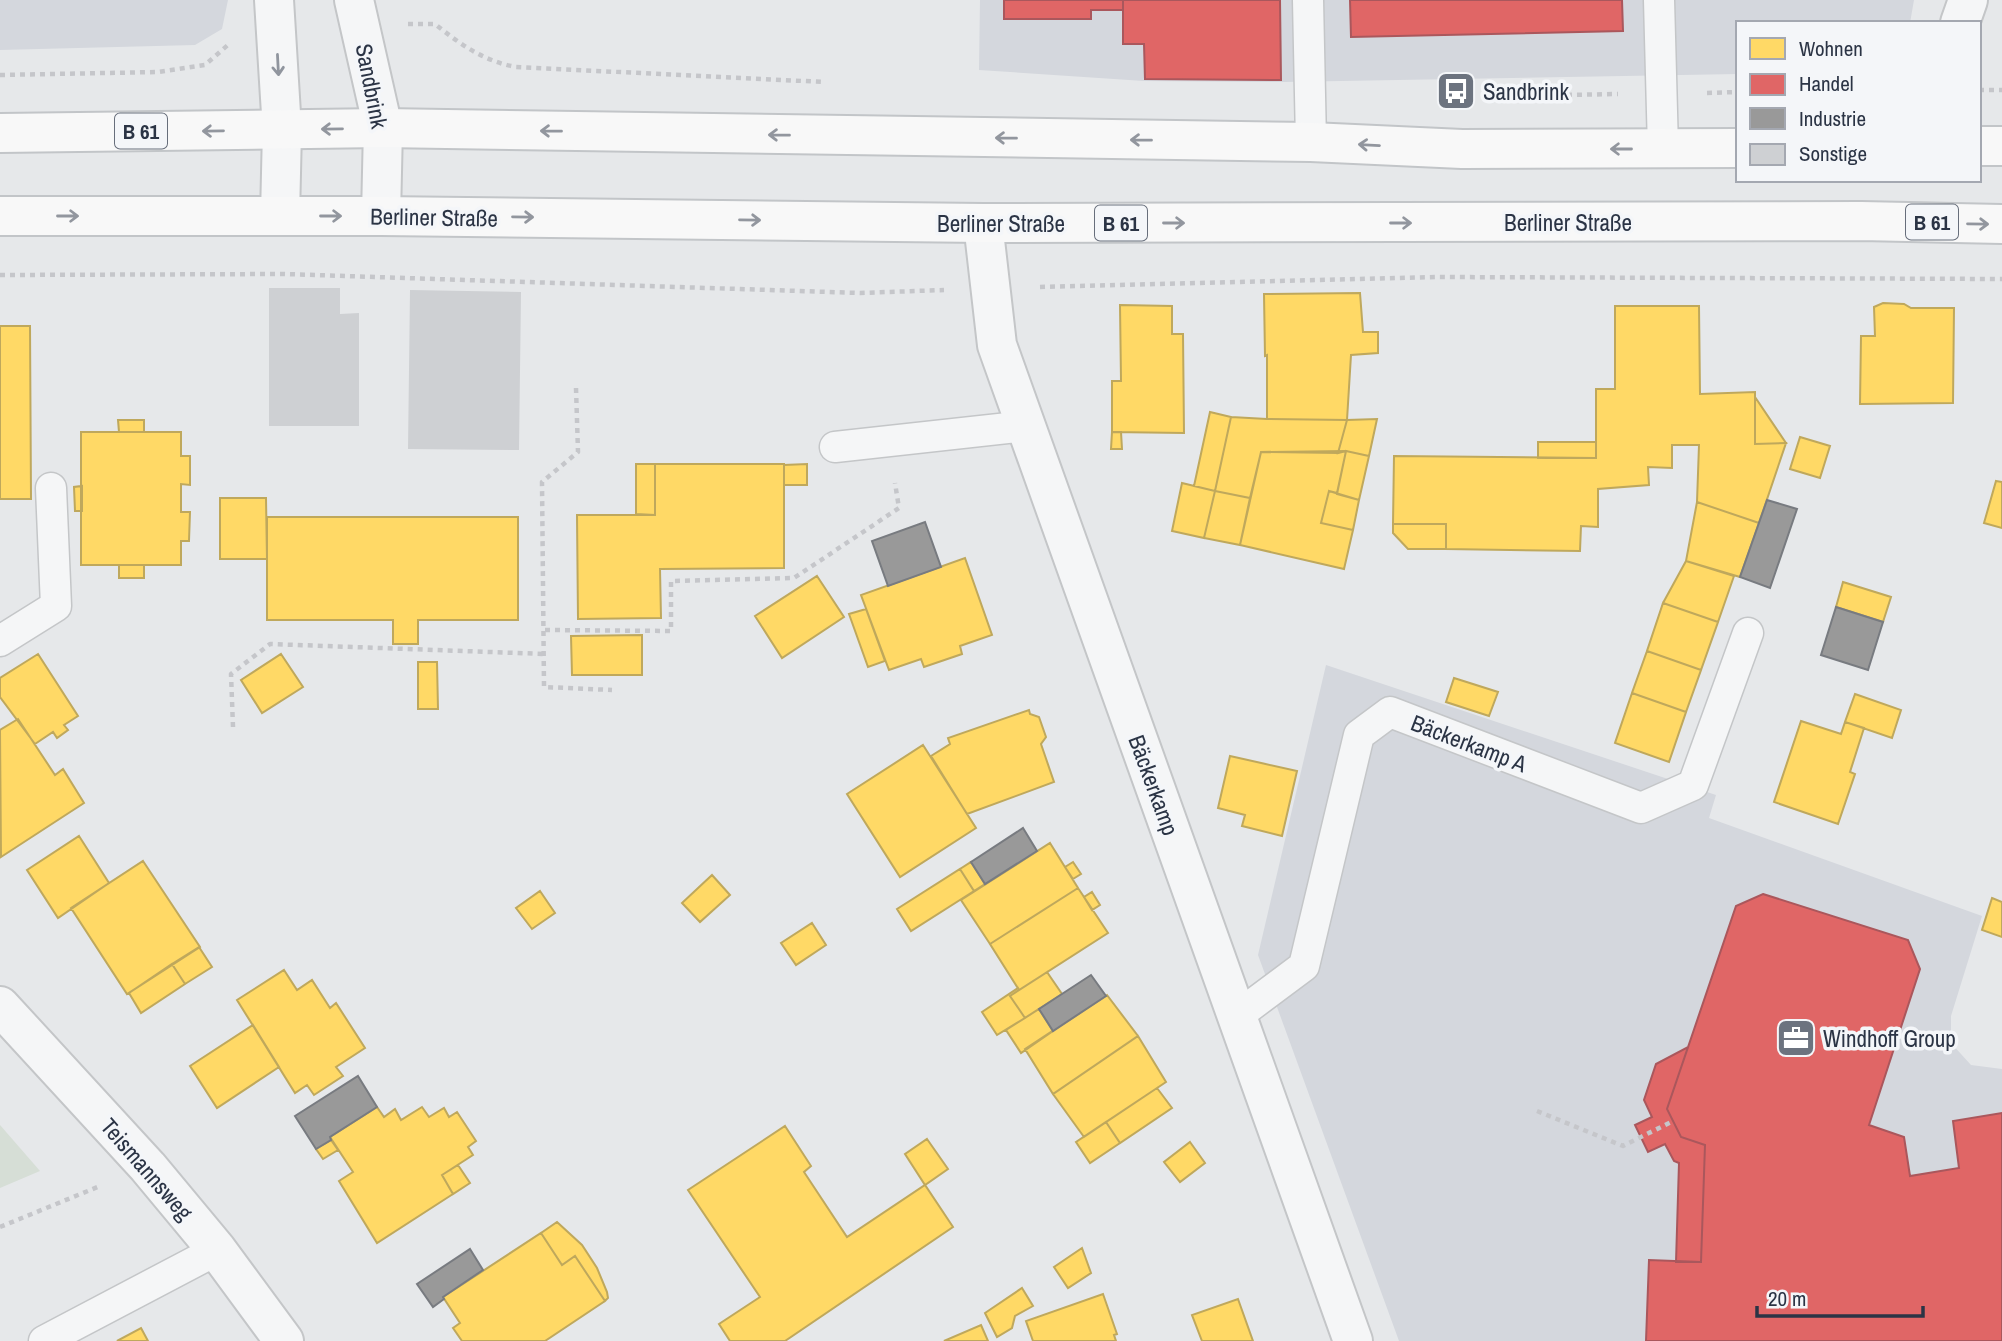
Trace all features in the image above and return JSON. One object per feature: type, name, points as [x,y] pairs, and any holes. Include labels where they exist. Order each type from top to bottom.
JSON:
[{"type":"main road","name":"B 61","points":[[0,133],[383,128],[1311,142],[1462,149],[1736,148]]},
{"type":"main road","points":[[1981,146],[2002,146]]},
{"type":"main road","name":"Berliner Straße","points":[[0,216],[381,216],[983,223],[1861,221],[2002,224]]},
{"type":"street","points":[[274,0],[282,130],[280,216]]},
{"type":"street","name":"Sandbrink","points":[[354,0],[383,128],[381,216]]},
{"type":"street","points":[[1962,21],[1968,0]]},
{"type":"street","name":"Bäckerkamp","points":[[983,223],[997,345],[1353,1341]]},
{"type":"street","name":"Teismannsweg","points":[[0,1006],[148,1167],[217,1250],[284,1341]]},
{"type":"lane","points":[[1308,0],[1311,142]]},
{"type":"lane","points":[[1659,0],[1664,149]]},
{"type":"lane","points":[[835,447],[1026,426]]},
{"type":"lane","points":[[0,641],[56,606],[51,488]]},
{"type":"lane","name":"Bäckerkamp A","points":[[1237,1016],[1304,966],[1359,735],[1390,712],[1641,808],[1693,785],[1748,633]]},
{"type":"lane","points":[[44,1341],[217,1250]]},
{"type":"path","points":[[413,24],[435,24],[461,45],[494,63],[516,67],[516,79]]},
{"type":"path","points":[[0,75],[158,72],[205,65],[228,45],[232,36]]},
{"type":"path","points":[[158,72],[158,83]]},
{"type":"path","points":[[1981,90],[2002,90]]},
{"type":"path","points":[[576,388],[578,452],[542,482],[544,687],[612,690]]},
{"type":"path","points":[[545,630],[671,631],[671,581],[794,578],[899,508],[889,442]]},
{"type":"path","points":[[233,727],[231,674],[270,644],[545,654]]},
{"type":"path","points":[[1538,1111],[1623,1146],[1673,1121]]},
{"type":"path","points":[[0,1227],[148,1167]]},
{"type":"shaded area","points":[[0,0],[228,0],[222,29],[195,45],[0,50]]},
{"type":"shaded area","points":[[980,0],[1914,0],[1910,21],[1736,21],[1736,74],[1284,82],[1144,81],[979,70]]},
{"type":"shaded area","points":[[1326,665],[1716,795],[1709,818],[1982,916],[1951,1016],[1951,1043],[1971,1065],[2002,1069],[2002,1341],[1399,1341],[1258,955]]},
{"type":"shaded area","points":[[0,1125],[40,1171],[0,1188]]},
{"type":"building: Wohnen","points":[[1360,293],[1363,332],[1378,332],[1378,353],[1351,355],[1347,420],[1267,419],[1264,294]]},
{"type":"building: Wohnen","points":[[1883,303],[1904,304],[1911,308],[1954,308],[1953,403],[1860,404],[1861,336],[1875,336],[1874,307]]},
{"type":"building: Wohnen","points":[[1120,305],[1172,306],[1172,334],[1183,334],[1184,433],[1112,432],[1112,381],[1121,381]]},
{"type":"building: Wohnen","points":[[1615,306],[1699,306],[1700,394],[1755,392],[1755,444],[1786,443],[1759,523],[1697,502],[1699,445],[1672,445],[1672,468],[1648,467],[1649,485],[1598,489],[1598,527],[1581,526],[1580,551],[1446,549],[1446,524],[1393,524],[1394,456],[1596,458],[1596,389],[1615,389]]},
{"type":"building: Wohnen","points":[[0,326],[30,326],[31,499],[0,499]]},
{"type":"building: Wohnen","points":[[1755,397],[1786,443],[1755,444]]},
{"type":"building: Wohnen","points":[[1210,412],[1231,417],[1215,491],[1194,486]]},
{"type":"building: Wohnen","points":[[1231,417],[1347,420],[1338,453],[1261,452],[1250,498],[1215,491]]},
{"type":"building: Wohnen","points":[[1377,419],[1369,456],[1346,451],[1338,453],[1347,420]]},
{"type":"building: Wohnen","points":[[118,420],[144,420],[144,432],[119,432]]},
{"type":"building: Wohnen","points":[[81,432],[181,432],[181,456],[190,456],[190,485],[181,484],[181,512],[190,512],[189,541],[181,541],[181,565],[81,565]]},
{"type":"building: Wohnen","points":[[1112,432],[1121,432],[1122,449],[1111,449]]},
{"type":"building: Wohnen","points":[[1800,437],[1830,446],[1820,478],[1790,469]]},
{"type":"building: Wohnen","points":[[1538,442],[1596,442],[1596,458],[1538,458]]},
{"type":"building: Wohnen","points":[[1346,451],[1369,456],[1359,500],[1337,494]]},
{"type":"building: Wohnen","points":[[1346,451],[1337,493],[1329,491],[1321,523],[1353,530],[1344,569],[1240,545],[1261,452]]},
{"type":"building: Wohnen","points":[[636,464],[655,464],[655,515],[636,514]]},
{"type":"building: Wohnen","points":[[655,464],[784,464],[784,568],[660,569],[661,618],[578,619],[577,515],[655,515]]},
{"type":"building: Wohnen","points":[[807,464],[807,485],[784,485],[784,465]]},
{"type":"building: Wohnen","points":[[1996,481],[2002,482],[2002,528],[1984,523]]},
{"type":"building: Wohnen","points":[[1182,483],[1215,491],[1204,538],[1172,531]]},
{"type":"building: Wohnen","points":[[82,486],[82,511],[75,511],[74,487]]},
{"type":"building: Wohnen","points":[[1215,491],[1250,498],[1240,545],[1204,538]]},
{"type":"building: Wohnen","points":[[1329,491],[1359,500],[1353,530],[1321,523]]},
{"type":"building: Wohnen","points":[[220,498],[266,498],[267,559],[220,559]]},
{"type":"building: Wohnen","points":[[1697,502],[1759,523],[1740,577],[1686,561]]},
{"type":"building: Wohnen","points":[[267,517],[518,517],[518,620],[418,620],[418,644],[393,644],[393,620],[267,620]]},
{"type":"building: Wohnen","points":[[1393,524],[1446,524],[1446,549],[1408,549],[1393,533]]},
{"type":"building: Wohnen","points":[[965,558],[992,635],[960,646],[962,654],[924,667],[921,659],[889,670],[861,595]]},
{"type":"building: Wohnen","points":[[1686,561],[1734,576],[1718,622],[1663,603]]},
{"type":"building: Wohnen","points":[[119,565],[144,565],[144,578],[119,578]]},
{"type":"building: Wohnen","points":[[817,576],[844,617],[782,658],[755,616]]},
{"type":"building: Wohnen","points":[[1843,582],[1891,597],[1883,622],[1836,607]]},
{"type":"building: Wohnen","points":[[1663,603],[1718,622],[1701,670],[1647,651]]},
{"type":"building: Wohnen","points":[[866,609],[885,661],[868,667],[849,614]]},
{"type":"building: Wohnen","points":[[642,635],[642,675],[572,675],[571,636]]},
{"type":"building: Wohnen","points":[[1647,651],[1701,670],[1686,712],[1632,693]]},
{"type":"building: Wohnen","points":[[38,654],[78,716],[64,725],[68,730],[57,738],[53,732],[35,744],[0,697],[0,678]]},
{"type":"building: Wohnen","points":[[281,654],[303,687],[262,713],[241,680]]},
{"type":"building: Wohnen","points":[[418,662],[437,662],[438,709],[418,709]]},
{"type":"building: Wohnen","points":[[1454,678],[1498,692],[1489,716],[1446,702]]},
{"type":"building: Wohnen","points":[[1632,693],[1686,712],[1669,762],[1615,743]]},
{"type":"building: Wohnen","points":[[1855,694],[1901,710],[1892,738],[1845,722]]},
{"type":"building: Wohnen","points":[[1029,710],[1030,714],[1039,717],[1046,737],[1041,744],[1054,782],[967,814],[931,756],[950,744],[948,738]]},
{"type":"building: Wohnen","points":[[18,719],[55,775],[63,769],[84,803],[1,857],[0,730]]},
{"type":"building: Wohnen","points":[[1801,721],[1841,734],[1845,722],[1864,728],[1850,772],[1855,774],[1838,824],[1774,802]]},
{"type":"building: Wohnen","points":[[923,745],[976,828],[900,877],[847,794]]},
{"type":"building: Wohnen","points":[[1230,756],[1297,771],[1282,836],[1242,826],[1245,815],[1218,808]]},
{"type":"building: Wohnen","points":[[79,836],[109,883],[58,918],[27,870]]},
{"type":"building: Wohnen","points":[[1050,843],[1078,888],[990,944],[961,900]]},
{"type":"building: Wohnen","points":[[143,861],[200,947],[127,994],[71,908]]},
{"type":"building: Wohnen","points":[[971,862],[985,884],[974,891],[960,869]]},
{"type":"building: Wohnen","points":[[1073,862],[1081,874],[1073,879],[1065,867]]},
{"type":"building: Wohnen","points":[[960,869],[974,891],[911,931],[897,909]]},
{"type":"building: Wohnen","points":[[712,875],[730,895],[700,922],[682,903]]},
{"type":"building: Wohnen","points":[[1078,888],[1108,933],[1019,990],[990,944]]},
{"type":"building: Wohnen","points":[[540,891],[555,913],[532,929],[516,908]]},
{"type":"building: Wohnen","points":[[1092,892],[1100,905],[1092,910],[1084,897]]},
{"type":"building: Wohnen","points":[[1992,898],[2002,902],[2002,937],[1982,930]]},
{"type":"building: Wohnen","points":[[812,923],[826,945],[796,965],[781,943]]},
{"type":"building: Wohnen","points":[[199,947],[212,967],[185,984],[172,964]]},
{"type":"building: Wohnen","points":[[172,964],[185,984],[141,1013],[129,993]]},
{"type":"building: Wohnen","points":[[284,970],[297,990],[312,980],[330,1008],[336,1003],[365,1048],[336,1067],[343,1076],[314,1095],[307,1085],[295,1093],[237,1000]]},
{"type":"building: Wohnen","points":[[1047,972],[1062,994],[1025,1018],[1010,996]]},
{"type":"building: Wohnen","points":[[1018,988],[1019,990],[1010,996],[1025,1018],[997,1035],[982,1012]]},
{"type":"building: Wohnen","points":[[1107,995],[1138,1036],[1053,1094],[1025,1049]]},
{"type":"building: Wohnen","points":[[1039,1009],[1053,1031],[1021,1053],[1006,1030]]},
{"type":"building: Wohnen","points":[[253,1025],[279,1067],[217,1108],[190,1066]]},
{"type":"building: Wohnen","points":[[1138,1036],[1166,1082],[1084,1137],[1053,1094]]},
{"type":"building: Wohnen","points":[[1157,1088],[1172,1108],[1120,1143],[1106,1122]]},
{"type":"building: Wohnen","points":[[377,1107],[384,1117],[395,1109],[401,1120],[422,1107],[429,1117],[444,1108],[449,1117],[457,1112],[476,1141],[468,1147],[473,1155],[442,1175],[453,1194],[377,1243],[339,1181],[353,1172],[330,1137]]},
{"type":"building: Wohnen","points":[[1106,1122],[1120,1143],[1090,1163],[1076,1142]]},
{"type":"building: Wohnen","points":[[785,1126],[811,1166],[804,1172],[847,1237],[925,1185],[953,1227],[785,1341],[730,1341],[719,1324],[760,1297],[688,1190]]},
{"type":"building: Wohnen","points":[[927,1139],[948,1169],[925,1185],[905,1154]]},
{"type":"building: Wohnen","points":[[331,1140],[338,1150],[323,1159],[316,1149]]},
{"type":"building: Wohnen","points":[[1190,1142],[1205,1163],[1180,1182],[1164,1162]]},
{"type":"building: Wohnen","points":[[458,1165],[470,1183],[453,1194],[442,1175]]},
{"type":"building: Wohnen","points":[[557,1222],[582,1245],[597,1268],[607,1292],[608,1298],[605,1301],[575,1256],[562,1265],[541,1233]]},
{"type":"building: Wohnen","points":[[541,1233],[562,1265],[575,1256],[605,1301],[545,1341],[462,1341],[453,1328],[460,1323],[443,1297]]},
{"type":"building: Wohnen","points":[[1082,1248],[1091,1273],[1068,1288],[1054,1267]]},
{"type":"building: Wohnen","points":[[1022,1288],[1033,1306],[1015,1316],[1012,1328],[997,1337],[985,1313]]},
{"type":"building: Wohnen","points":[[1103,1294],[1117,1334],[1114,1335],[1116,1341],[1033,1341],[1026,1321]]},
{"type":"building: Wohnen","points":[[1238,1299],[1253,1341],[1202,1341],[1192,1315]]},
{"type":"building: Wohnen","points":[[981,1325],[988,1341],[944,1341]]},
{"type":"building: Wohnen","points":[[141,1328],[148,1341],[117,1341]]},
{"type":"building: Handel","points":[[1004,0],[1123,0],[1123,10],[1091,10],[1091,19],[1004,19]]},
{"type":"building: Handel","points":[[1123,0],[1280,0],[1281,80],[1145,79],[1144,44],[1123,44]]},
{"type":"building: Handel","points":[[1350,0],[1622,0],[1623,31],[1351,37]]},
{"type":"building: Handel","points":[[1763,894],[1908,940],[1920,969],[1869,1125],[1904,1137],[1910,1176],[1959,1168],[1953,1121],[2002,1113],[2002,1341],[1646,1341],[1649,1260],[1701,1262],[1705,1145],[1681,1137],[1667,1109],[1736,906]]},
{"type":"building: Handel","points":[[1688,1047],[1667,1109],[1681,1137],[1705,1145],[1701,1262],[1676,1262],[1679,1163],[1674,1161],[1665,1144],[1648,1152],[1635,1125],[1652,1117],[1644,1100],[1656,1064]]},
{"type":"building: Industrie","points":[[1767,500],[1797,509],[1770,588],[1740,577]]},
{"type":"building: Industrie","points":[[925,522],[941,567],[888,586],[872,541]]},
{"type":"building: Industrie","points":[[1836,607],[1883,622],[1868,670],[1821,655]]},
{"type":"building: Industrie","points":[[1023,828],[1037,851],[985,884],[971,862]]},
{"type":"building: Industrie","points":[[1091,975],[1106,996],[1053,1031],[1039,1009]]},
{"type":"building: Industrie","points":[[358,1076],[377,1107],[316,1149],[295,1116]]},
{"type":"building: Industrie","points":[[470,1249],[483,1270],[433,1307],[417,1284]]},
{"type":"building: Sonstige","points":[[269,288],[340,288],[340,314],[359,313],[359,426],[269,426]]},
{"type":"building: Sonstige","points":[[410,290],[521,292],[519,450],[408,449]]},
{"type":"place","name":"Sandbrink","points":[[1456,91]]},
{"type":"place","name":"Windhoff Group","points":[[1796,1038]]}]
